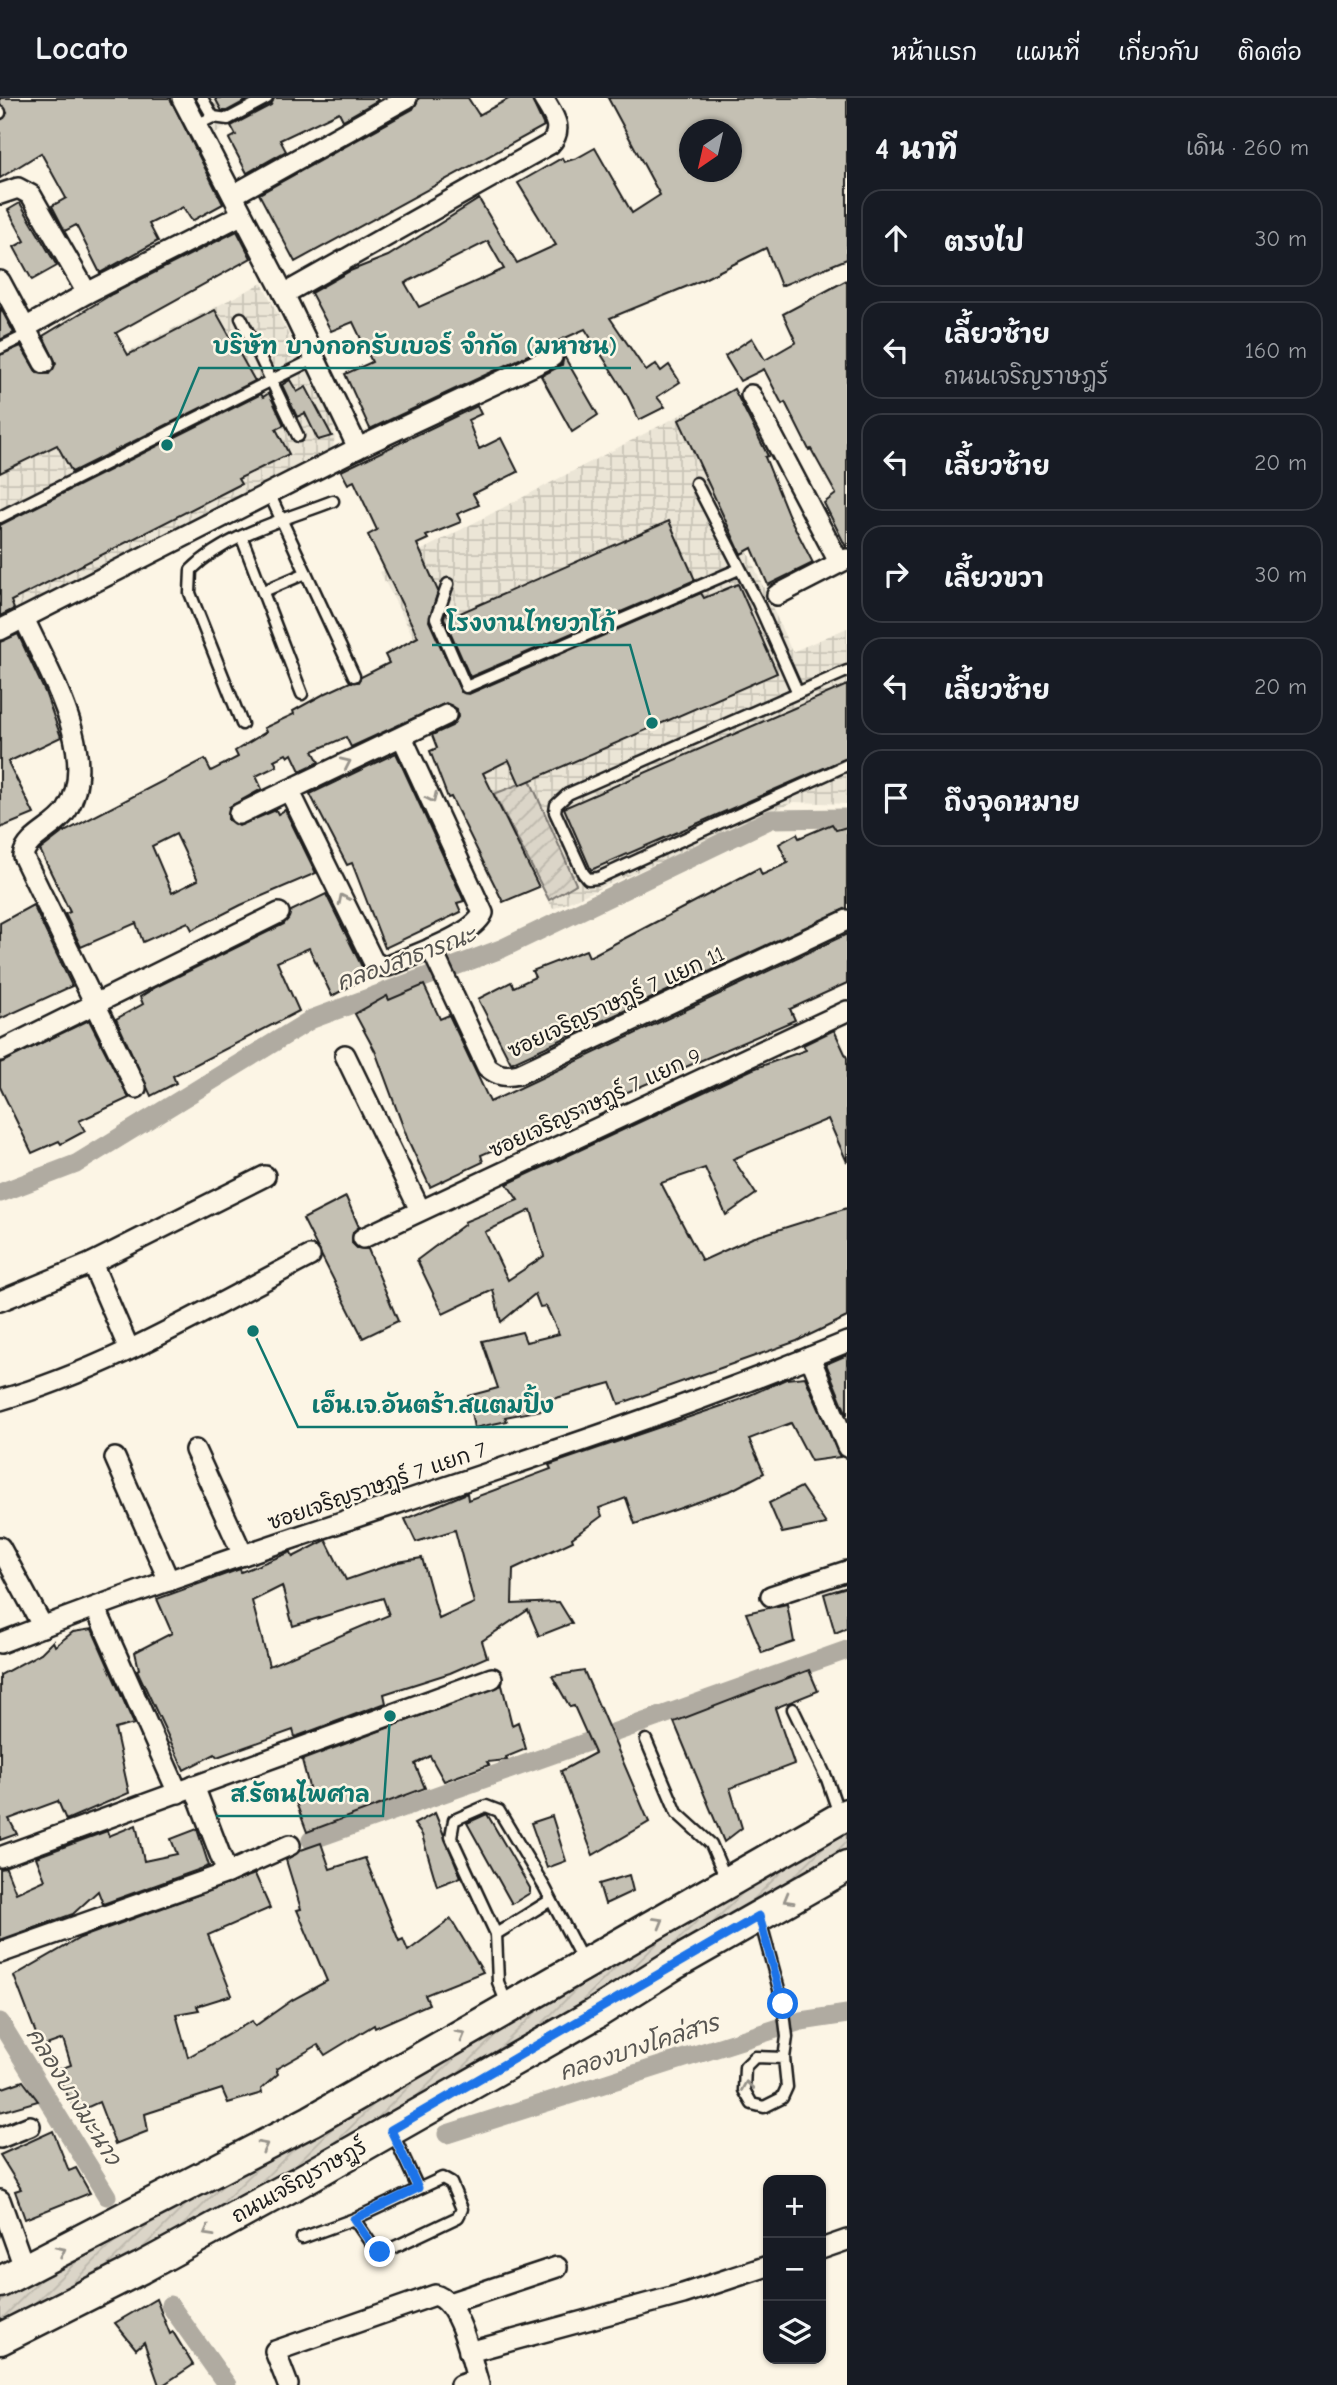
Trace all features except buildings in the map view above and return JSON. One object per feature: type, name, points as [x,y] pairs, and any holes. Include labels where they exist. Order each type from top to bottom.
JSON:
[{"type":"main road","points":[[12,2276],[311,2121],[844,1816]]},
{"type":"main road","name":"ถนนเจริญราษฎร์","points":[[0,2339],[141,2268],[391,2130],[847,1866]]},
{"type":"street","points":[[182,98],[205,121],[241,215],[284,294],[358,448]]},
{"type":"street","points":[[233,195],[407,98]]},
{"type":"street","points":[[284,294],[550,144],[558,134],[558,127],[545,99]]},
{"type":"street","points":[[0,194],[18,188],[31,195],[87,293]]},
{"type":"street","points":[[27,331],[87,293],[241,215]]},
{"type":"street","points":[[0,281],[44,363]]},
{"type":"street","points":[[0,630],[358,448],[552,357]]},
{"type":"street","points":[[751,395],[843,561],[778,595]]},
{"type":"street","points":[[24,618],[78,748],[78,772],[69,807],[28,846],[23,856],[136,1088]]},
{"type":"street","points":[[239,814],[446,715]]},
{"type":"street","points":[[289,790],[373,961],[381,966],[388,966],[434,953],[476,924],[483,913],[402,737]]},
{"type":"street","points":[[0,1051],[279,913]]},
{"type":"street","name":"ซอยเจริญราษฎร์ 7 แยก 11","points":[[434,953],[487,1067],[496,1075],[507,1076],[519,1074],[847,920]]},
{"type":"street","name":"ซอยเจริญราษฎร์ 7 แยก 9","points":[[363,1238],[847,1011]]},
{"type":"street","points":[[345,1055],[420,1210]]},
{"type":"street","points":[[0,1301],[92,1263],[265,1176]]},
{"type":"street","points":[[0,1400],[34,1391],[129,1349],[310,1256]]},
{"type":"street","points":[[92,1263],[129,1349]]},
{"type":"street","name":"ซอยเจริญราษฎร์ 7 แยก 7","points":[[0,1643],[243,1555],[610,1430],[847,1342]]},
{"type":"street","points":[[810,1357],[847,1447]]},
{"type":"street","points":[[195,1450],[243,1555]]},
{"type":"street","points":[[116,1458],[169,1581]]},
{"type":"street","points":[[0,1547],[43,1627]]},
{"type":"street","points":[[771,1597],[847,1571]]},
{"type":"street","points":[[96,1609],[227,1873]]},
{"type":"street","points":[[0,1857],[492,1678]]},
{"type":"street","points":[[0,1953],[227,1873],[290,1845]]},
{"type":"street","points":[[0,2138],[30,2126]]},
{"type":"street","points":[[0,2200],[12,2276]]},
{"type":"street","points":[[826,2247],[847,2240]]},
{"type":"street","points":[[449,2303],[557,2267]]},
{"type":"street","points":[[468,2352],[683,2294],[763,2268]]},
{"type":"street","points":[[288,2385],[275,2351],[427,2296],[442,2297],[449,2303],[468,2352],[472,2383]]},
{"type":"lane","points":[[202,98],[205,121],[228,119],[267,98]]},
{"type":"lane","points":[[241,318],[298,436]]},
{"type":"lane","points":[[0,348],[27,331]]},
{"type":"lane","points":[[0,517],[314,359]]},
{"type":"lane","points":[[695,483],[758,603],[798,692]]},
{"type":"lane","points":[[268,493],[354,676]]},
{"type":"lane","points":[[242,724],[209,648],[188,579],[191,570],[204,558],[242,538],[333,501]]},
{"type":"lane","points":[[242,538],[302,694]]},
{"type":"lane","points":[[448,584],[436,618],[466,687],[739,569]]},
{"type":"lane","points":[[264,591],[306,573]]},
{"type":"lane","points":[[847,671],[562,798],[555,812],[583,873],[588,879],[598,878],[847,765]]},
{"type":"lane","points":[[793,1709],[844,1816]]},
{"type":"lane","points":[[646,1740],[677,1813],[711,1844],[727,1883]]},
{"type":"lane","points":[[508,2008],[498,1982],[496,1934],[451,1837],[454,1820],[486,1806],[499,1811],[585,1965]]},
{"type":"lane","points":[[496,1934],[551,1900]]},
{"type":"lane","points":[[759,1916],[783,2004],[787,2037],[784,2058],[787,2087],[782,2098],[764,2107],[752,2104],[744,2090],[745,2067],[755,2057],[784,2058]]},
{"type":"lane","points":[[391,2130],[418,2188]]},
{"type":"lane","points":[[302,2238],[354,2219],[418,2188],[447,2178],[461,2209],[458,2217],[384,2252],[374,2248],[354,2219]]},
{"type":"shaded area","points":[[195,98],[280,98],[215,134]]},
{"type":"shaded area","points":[[262,283],[333,421],[335,438],[332,451],[0,617],[0,417]]},
{"type":"shaded area","points":[[686,412],[792,652],[847,628],[847,804],[794,802],[553,909],[380,572]]},
{"type":"shaded area","points":[[530,780],[576,884],[549,900],[494,794]]},
{"type":"shaded area","points":[[847,1822],[847,1851],[406,2108],[0,2327],[0,2298],[156,2217]]},
{"type":"waterway","name":"คลองสาธารณะ","points":[[0,1193],[76,1164],[312,1019],[501,949],[771,819],[847,818]]},
{"type":"waterway","points":[[311,1840],[847,1650]]},
{"type":"waterway","name":"คลองบางโคล่สาร","points":[[447,2134],[801,2021],[847,2014]]},
{"type":"waterway","name":"คลองบางมะนาว","points":[[0,2022],[107,2196]]},
{"type":"waterway","name":"คลองบางมะนาว","points":[[170,2305],[227,2385]]},
{"type":"place","name":"บริษัท บางกอกรับเบอร์ จำกัด (มหาชน)","points":[[167,445]]},
{"type":"place","name":"โรงงานไทยวาโก้","points":[[652,723]]},
{"type":"place","name":"เอ็น.เจ.อันตร้า.สแตมปิ้ง","points":[[253,1331]]},
{"type":"place","name":"ส.รัตนไพศาล","points":[[390,1716]]},
{"type":"route","points":[[380,2252],[374,2248],[354,2219],[418,2188],[391,2130],[595,2014],[759,1916],[783,2004]]}]
